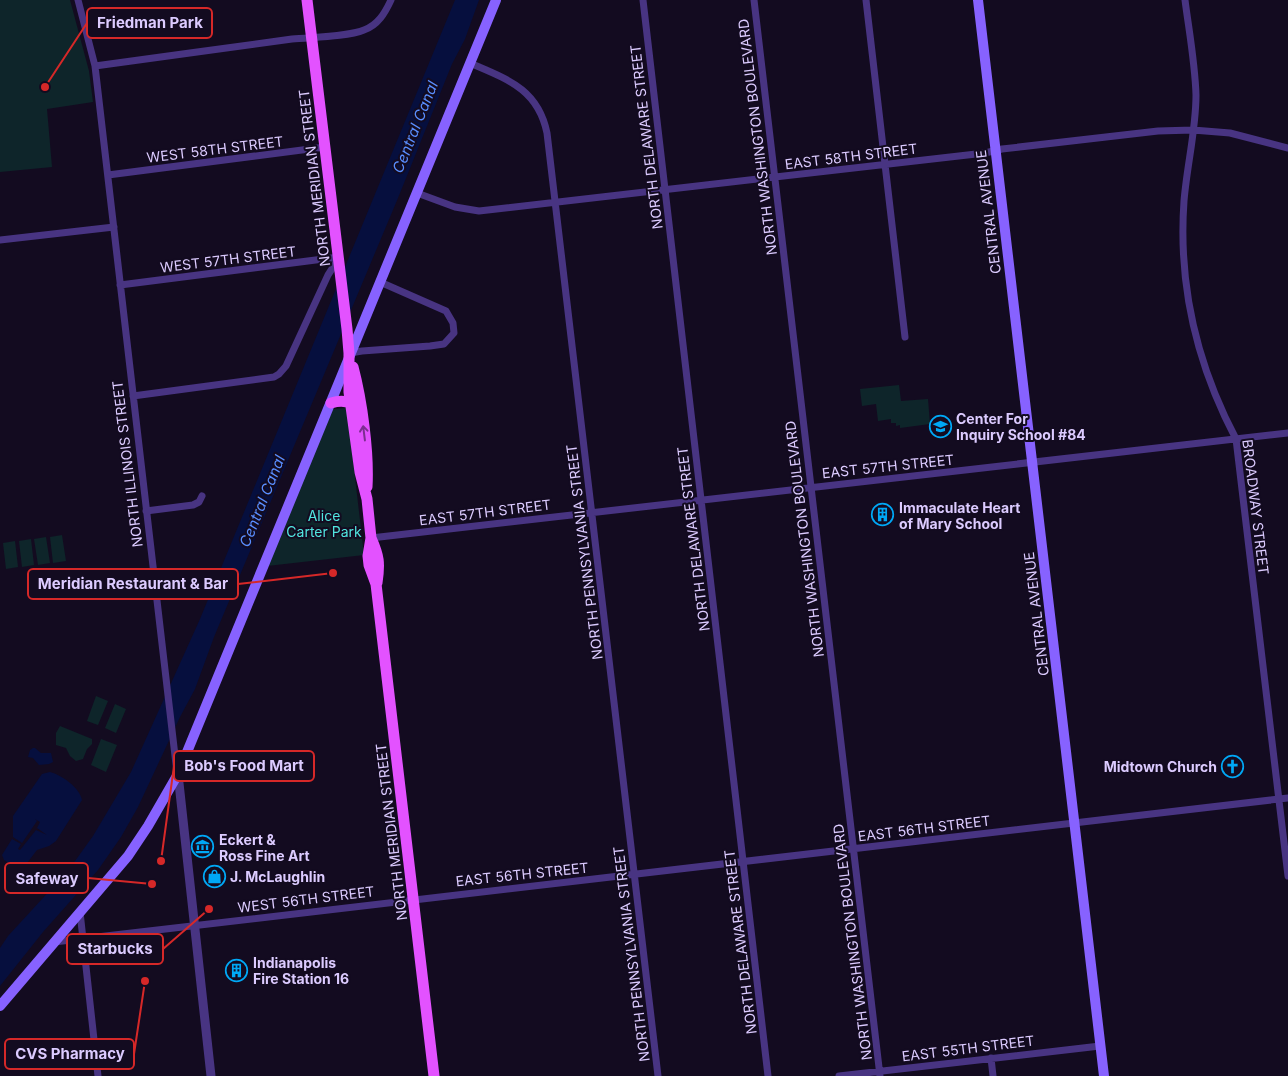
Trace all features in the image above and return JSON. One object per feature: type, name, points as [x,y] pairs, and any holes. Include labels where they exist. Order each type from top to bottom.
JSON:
[{"type":"main road","name":"NORTH MERIDIAN STREET","points":[[306,0],[350,354],[358,384],[364,430],[371,538],[379,556],[380,564],[376,584],[434,1076]]},
{"type":"main road","points":[[0,1006],[132,850],[178,774],[496,0]]},
{"type":"main road","name":"CENTRAL AVENUE","points":[[978,0],[1104,1076]]},
{"type":"main road","name":"NORTH MERIDIAN STREET","points":[[350,354],[349,386],[351,404],[360,472],[367,498]]},
{"type":"main road","points":[[331,403],[339,401],[351,404]]},
{"type":"street","name":"NORTH ILLINOIS STREET","points":[[78,0],[95,66],[178,774],[211,1076]]},
{"type":"street","points":[[95,66],[312,37],[356,33],[365,30],[377,22],[384,15],[391,0]]},
{"type":"street","name":"NORTH DELAWARE STREET","points":[[643,0],[768,1076]]},
{"type":"street","name":"NORTH WASHINGTON BOULEVARD","points":[[754,0],[880,1074]]},
{"type":"street","points":[[866,0],[905,337]]},
{"type":"street","name":"BROADWAY STREET","points":[[1185,0],[1196,89],[1183,222],[1187,292],[1194,332],[1206,370],[1236,439],[1288,876]]},
{"type":"street","name":"NORTH PENNSYLVANIA STREET","points":[[470,63],[510,81],[524,92],[535,104],[546,130],[658,1076]]},
{"type":"street","name":"EAST 58TH STREET","points":[[417,193],[449,206],[479,211],[1158,131],[1193,130],[1230,133],[1288,148]]},
{"type":"street","name":"WEST 58TH STREET","points":[[108,175],[325,147]]},
{"type":"street","points":[[0,240],[114,227]]},
{"type":"street","points":[[133,396],[274,377],[280,374],[286,366],[328,275],[339,258]]},
{"type":"street","name":"WEST 57TH STREET","points":[[120,285],[339,258]]},
{"type":"street","points":[[350,354],[362,351],[444,344],[454,333],[453,323],[446,311],[380,282]]},
{"type":"street","name":"EAST 57TH STREET","points":[[371,538],[1288,433]]},
{"type":"street","points":[[146,511],[193,505],[199,502],[202,496]]},
{"type":"street","name":"EAST 56TH STREET","points":[[414,899],[1288,798]]},
{"type":"street","name":"WEST 56TH STREET","points":[[54,942],[414,899]]},
{"type":"street","points":[[80,912],[98,1076]]},
{"type":"street","name":"EAST 55TH STREET","points":[[838,1076],[880,1074],[991,1058],[1100,1046]]},
{"type":"street","points":[[991,1058],[993,1076]]},
{"type":"green space","points":[[0,0],[70,0],[89,71],[93,102],[47,109],[52,167],[0,172]]},
{"type":"green space","points":[[899,385],[901,401],[928,399],[930,424],[900,428],[900,425],[896,426],[896,423],[891,423],[891,419],[878,421],[876,404],[862,406],[860,389]]},
{"type":"green space","name":"Alice Carter Park","points":[[347,408],[364,555],[267,566],[333,409]]},
{"type":"green space","points":[[62,535],[66,561],[53,563],[50,537]]},
{"type":"green space","points":[[46,537],[50,563],[38,565],[34,539]]},
{"type":"green space","points":[[31,539],[34,565],[22,567],[19,541]]},
{"type":"green space","points":[[15,541],[18,567],[6,569],[3,543]]},
{"type":"green space","points":[[96,696],[108,701],[98,725],[87,721]]},
{"type":"green space","points":[[115,704],[126,709],[116,733],[105,728]]},
{"type":"green space","points":[[60,726],[92,739],[92,744],[87,749],[83,759],[76,761],[70,756],[66,748],[56,745],[56,733]]},
{"type":"green space","points":[[101,739],[117,745],[106,772],[91,765]]},
{"type":"water","name":"Central Canal","points":[[455,0],[479,0],[465,39],[452,64],[398,198],[214,637],[195,689],[138,807],[121,837],[98,870],[43,932],[0,986],[0,948],[8,936],[75,861],[93,836],[131,772],[200,619]]},
{"type":"water","points":[[33,748],[41,753],[51,753],[53,762],[39,765],[33,758],[28,757],[30,750]]},
{"type":"water","points":[[50,772],[70,783],[81,795],[82,800],[56,841],[49,846],[37,850],[21,871],[4,860],[2,855],[12,839],[21,844],[18,849],[20,850],[36,830],[47,835],[37,828],[40,822],[35,819],[37,821],[22,843],[13,837],[13,816],[42,774]]},
{"type":"place","name":"Friedman Park","points":[[45,87]]},
{"type":"place","name":"Center For Inquiry School #84","points":[[940,426]]},
{"type":"place","name":"Immaculate Heart of Mary School","points":[[883,515]]},
{"type":"place","name":"Meridian Restaurant & Bar","points":[[333,573]]},
{"type":"place","name":"Midtown Church","points":[[1233,766]]},
{"type":"place","name":"Eckert & Ross Fine Art","points":[[203,847]]},
{"type":"place","name":"Bob's Food Mart","points":[[161,861]]},
{"type":"place","name":"J. McLaughlin","points":[[214,876]]},
{"type":"place","name":"Safeway","points":[[152,884]]},
{"type":"place","name":"Starbucks","points":[[209,909]]},
{"type":"place","name":"Indianapolis Fire Station 16","points":[[237,970]]},
{"type":"place","name":"CVS Pharmacy","points":[[145,981]]}]
